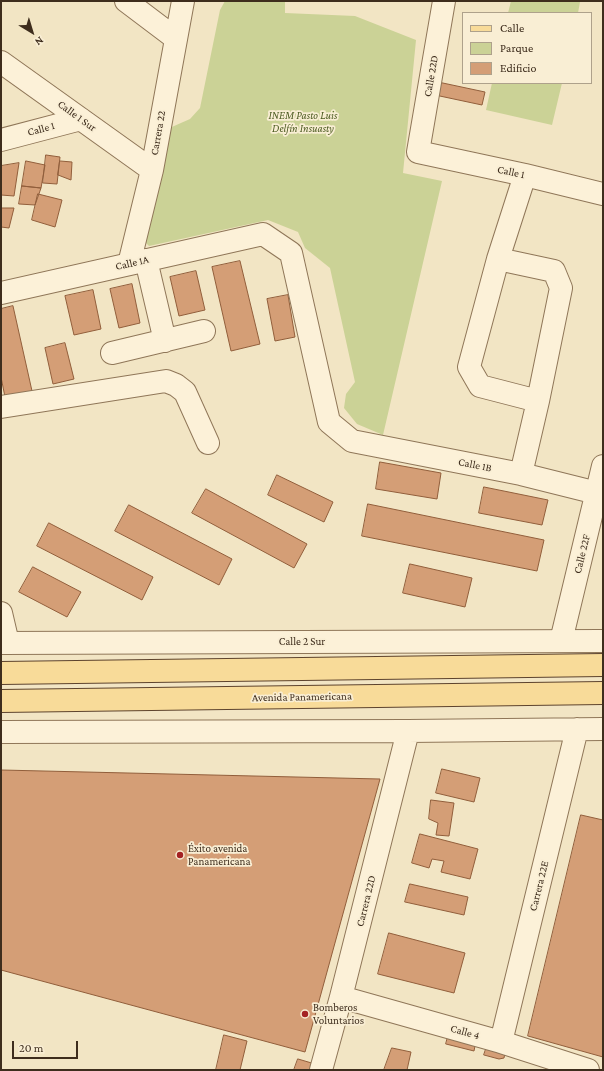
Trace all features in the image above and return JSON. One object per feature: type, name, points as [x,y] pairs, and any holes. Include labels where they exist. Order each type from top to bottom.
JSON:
[{"type":"main road","points":[[1,673],[603,665]]},
{"type":"main road","name":"Avenida Panamericana","points":[[1,701],[603,693]]},
{"type":"street","points":[[126,1],[175,38]]},
{"type":"street","name":"Carrera 22","points":[[138,262],[152,170],[183,1]]},
{"type":"street","name":"Calle 22D","points":[[418,152],[444,1]]},
{"type":"street","name":"Calle 1 Sur","points":[[1,62],[152,170]]},
{"type":"street","name":"Calle 1","points":[[1,140],[81,119]]},
{"type":"street","name":"Calle 1","points":[[418,152],[525,175],[603,194]]},
{"type":"street","points":[[525,175],[498,259],[469,367],[480,386],[538,401]]},
{"type":"street","name":"Calle 1A","points":[[1,293],[263,234],[291,253],[329,422],[352,441]]},
{"type":"street","points":[[498,259],[554,271],[561,288],[538,401],[521,474]]},
{"type":"street","points":[[138,262],[165,341]]},
{"type":"street","points":[[112,353],[204,332]]},
{"type":"street","points":[[1,407],[166,381],[176,385],[185,392],[208,443]]},
{"type":"street","name":"Calle 1B","points":[[352,441],[521,474],[597,493]]},
{"type":"street","name":"Calle 22F","points":[[561,641],[603,466]]},
{"type":"street","points":[[1,613],[4,643]]},
{"type":"street","name":"Calle 2 Sur","points":[[4,643],[603,641]]},
{"type":"street","points":[[1,732],[408,732],[603,728]]},
{"type":"street","name":"Carrera 22E","points":[[501,1042],[577,729]]},
{"type":"street","name":"Carrera 22D","points":[[321,1070],[408,732]]},
{"type":"street","name":"Calle 4","points":[[341,997],[501,1042],[588,1070]]},
{"type":"green space","name":"INEM Pasto Luis Delfín Insuasty","points":[[225,1],[285,1],[285,13],[355,16],[416,40],[403,173],[442,181],[383,435],[357,424],[344,408],[346,394],[355,382],[330,268],[305,248],[298,232],[268,220],[149,246],[141,238],[165,130],[190,119],[200,108],[220,10]]},
{"type":"green space","points":[[511,1],[580,2],[578,12],[508,12]]},
{"type":"green space","points":[[492,84],[562,84],[552,125],[486,110]]},
{"type":"building","points":[[438,82],[485,92],[482,105],[435,95]]},
{"type":"building","points":[[46,155],[60,157],[57,184],[43,183]]},
{"type":"building","points":[[26,161],[45,165],[41,188],[22,186]]},
{"type":"building","points":[[60,161],[72,162],[71,180],[58,175]]},
{"type":"building","points":[[19,163],[14,196],[1,195],[1,166]]},
{"type":"building","points":[[22,186],[41,188],[35,205],[19,204]]},
{"type":"building","points":[[38,194],[62,200],[55,227],[32,220]]},
{"type":"building","points":[[1,208],[14,208],[9,228],[1,227]]},
{"type":"building","points":[[240,261],[260,344],[231,351],[212,267]]},
{"type":"building","points":[[196,271],[205,310],[179,316],[170,277]]},
{"type":"building","points":[[132,284],[140,323],[119,328],[110,289]]},
{"type":"building","points":[[93,290],[101,329],[74,335],[65,296]]},
{"type":"building","points":[[288,295],[295,337],[275,341],[267,299]]},
{"type":"building","points":[[13,306],[32,391],[5,397],[1,377],[1,309]]},
{"type":"building","points":[[65,343],[74,379],[53,384],[45,348]]},
{"type":"building","points":[[380,462],[441,473],[437,499],[376,489]]},
{"type":"building","points":[[277,475],[333,502],[324,522],[268,495]]},
{"type":"building","points":[[484,487],[548,500],[542,525],[479,513]]},
{"type":"building","points":[[206,489],[307,544],[294,568],[192,513]]},
{"type":"building","points":[[368,504],[544,540],[537,571],[362,536]]},
{"type":"building","points":[[129,505],[232,559],[219,585],[115,531]]},
{"type":"building","points":[[49,523],[153,577],[142,600],[37,546]]},
{"type":"building","points":[[410,564],[472,578],[465,607],[403,593]]},
{"type":"building","points":[[33,567],[81,592],[67,617],[19,592]]},
{"type":"building","points":[[442,769],[480,778],[474,802],[436,793]]},
{"type":"building","name":"Éxito avenida Panamericana","points":[[1,770],[380,779],[305,1052],[1,970]]},
{"type":"building","points":[[431,800],[454,803],[449,836],[436,835],[438,823],[429,819]]},
{"type":"building","points":[[581,815],[603,820],[603,1057],[528,1036]]},
{"type":"building","points":[[420,834],[478,849],[470,879],[441,872],[444,861],[432,859],[429,868],[412,863]]},
{"type":"building","points":[[410,884],[468,897],[464,915],[405,902]]},
{"type":"building","points":[[389,933],[465,953],[454,993],[378,974]]},
{"type":"building","points":[[450,1029],[477,1036],[474,1051],[446,1044]]},
{"type":"building","points":[[224,1035],[247,1041],[240,1070],[216,1070]]},
{"type":"building","points":[[489,1040],[506,1048],[504,1058],[499,1059],[484,1055]]},
{"type":"building","points":[[392,1048],[411,1052],[407,1070],[384,1070]]},
{"type":"building","points":[[298,1059],[315,1064],[313,1070],[294,1070]]},
{"type":"place","name":"Éxito avenida Panamericana","points":[[180,855]]},
{"type":"place","name":"Bomberos Voluntarios","points":[[305,1014]]}]
